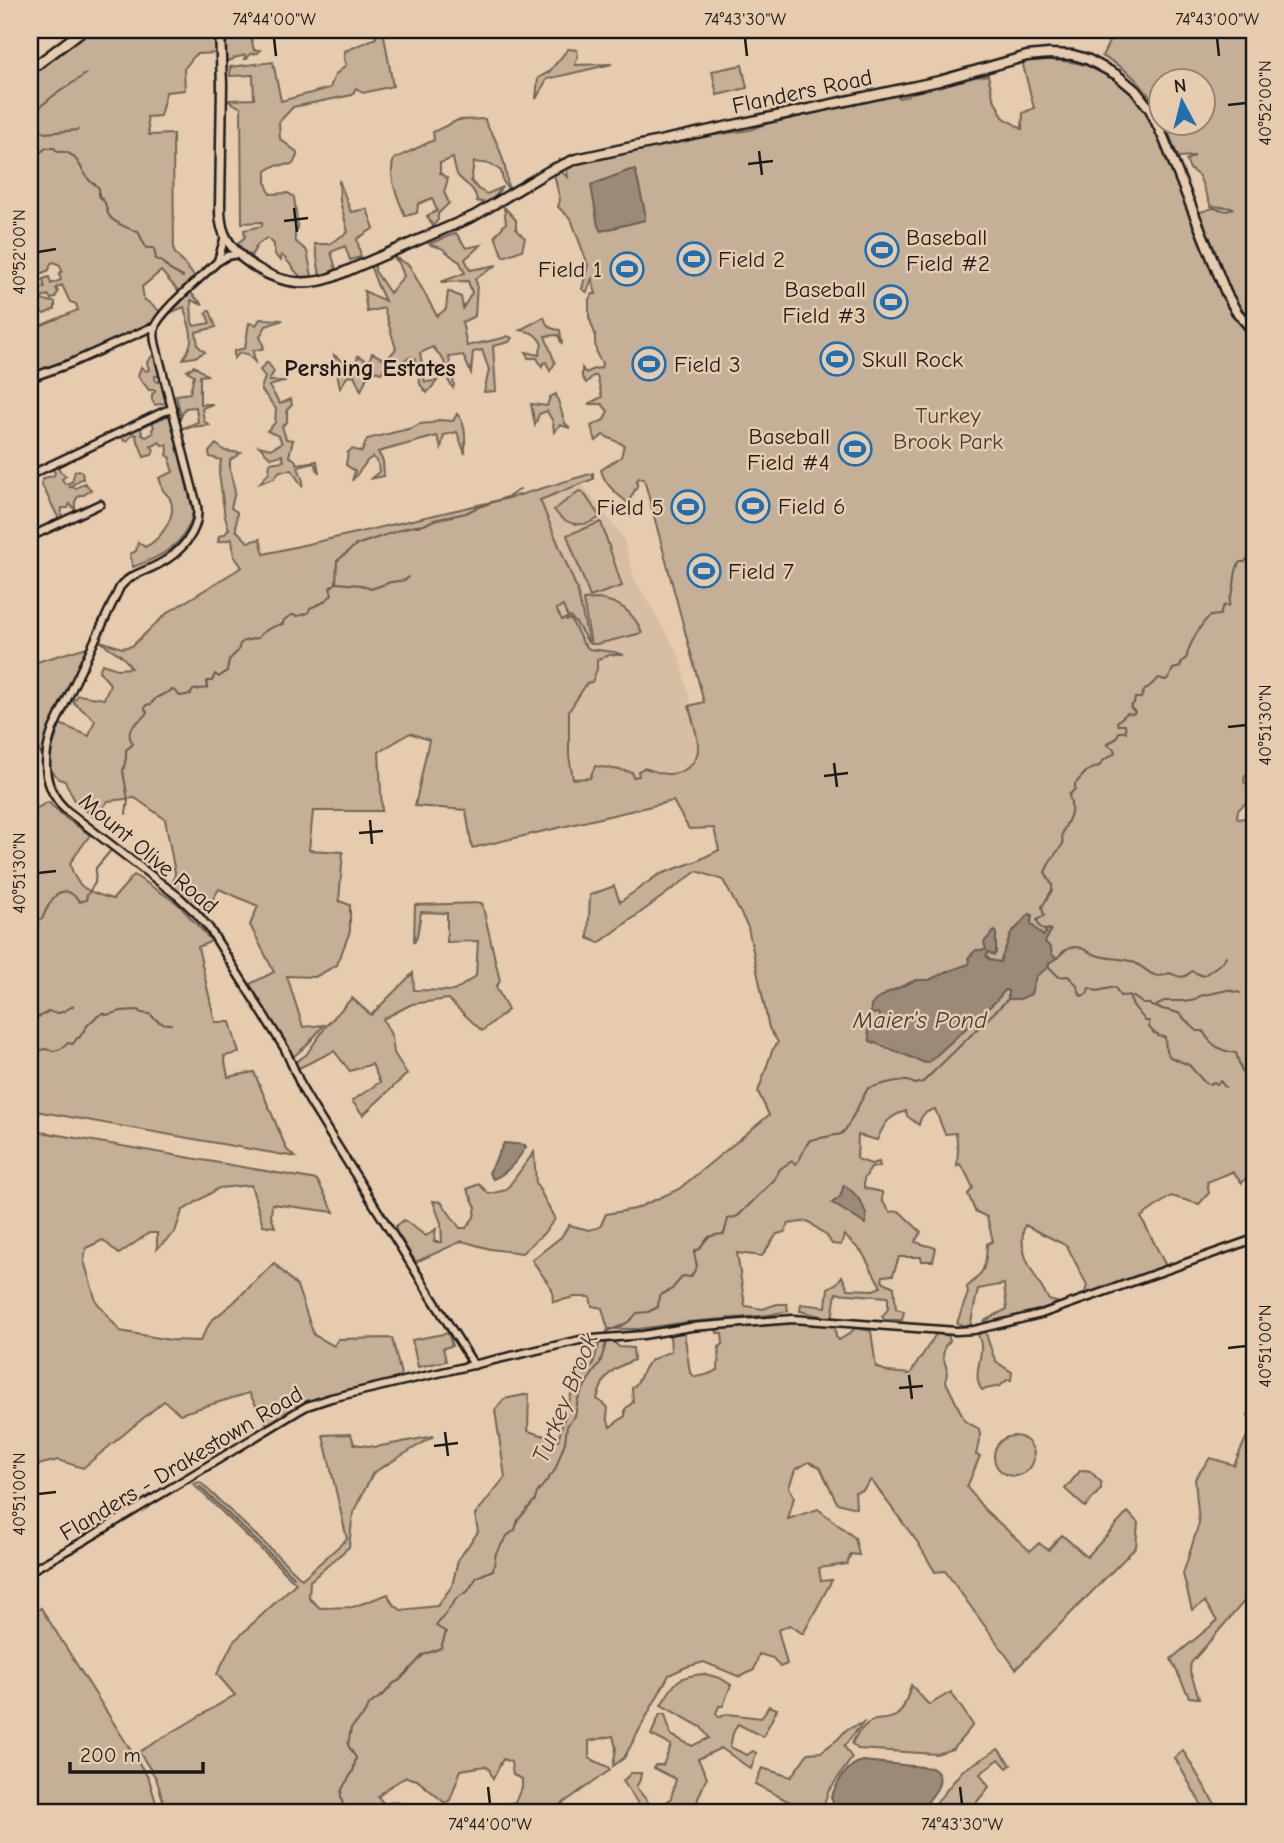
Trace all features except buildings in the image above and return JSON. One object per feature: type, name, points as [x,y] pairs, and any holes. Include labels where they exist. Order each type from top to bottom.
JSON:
[{"type":"main road","points":[[30,70],[83,30]]},
{"type":"main road","points":[[220,30],[220,210],[225,236],[235,250]]},
{"type":"main road","name":"Flanders Road","points":[[235,250],[262,271],[282,280],[324,280],[469,218],[573,160],[939,81],[1031,55],[1067,54],[1087,59],[1117,75],[1150,109],[1226,293],[1236,311],[1254,332]]},
{"type":"street","points":[[217,262],[225,236]]},
{"type":"street","points":[[30,378],[155,328],[166,311],[217,262],[235,250]]},
{"type":"street","name":"Mount Olive Road","points":[[155,328],[157,350],[197,506],[197,521],[190,536],[172,556],[134,575],[120,587],[51,734],[45,760],[47,780],[54,796],[66,810],[179,897],[209,928],[285,1049],[313,1107],[474,1365]]},
{"type":"street","points":[[30,475],[173,409]]},
{"type":"street","points":[[30,537],[100,504]]},
{"type":"street","name":"Flanders - Drakestown Road","points":[[30,1571],[307,1406],[344,1395],[580,1340],[643,1335],[712,1325],[793,1319],[971,1331],[1041,1314],[1254,1239]]},
{"type":"shaded area","points":[[583,485],[623,537],[634,578],[679,655],[704,757],[694,775],[572,784],[517,529],[537,501]]},
{"type":"green space","points":[[92,30],[216,30],[217,53],[196,54],[184,69],[185,90],[166,92],[160,116],[147,117],[149,135],[173,134],[174,252],[196,278],[180,293],[161,271],[142,287],[144,299],[161,312],[152,324],[30,375],[30,347],[34,344],[30,330],[78,310],[76,304],[70,302],[62,285],[56,288],[58,292],[55,298],[51,299],[48,295],[38,300],[55,302],[55,309],[44,314],[36,311],[30,304],[30,290],[45,288],[43,279],[49,277],[51,284],[61,280],[59,274],[62,271],[60,265],[54,262],[49,270],[30,279],[30,76]]},
{"type":"green space","points":[[375,30],[383,30],[393,86],[363,93],[356,88],[352,95],[293,107],[279,122],[280,139],[297,152],[297,156],[293,164],[274,166],[266,171],[266,183],[270,194],[288,193],[294,197],[298,228],[295,241],[307,251],[312,276],[301,277],[284,257],[281,255],[281,260],[277,257],[274,244],[267,238],[258,244],[251,256],[238,243],[245,237],[244,230],[262,226],[262,222],[242,223],[241,108],[227,100],[254,99],[253,75],[230,76],[230,67],[273,62],[281,101],[330,88],[335,75],[346,65],[345,51],[376,38]]},
{"type":"green space","points":[[1109,30],[1254,30],[1254,325],[1234,299],[1197,213],[1213,208],[1227,211],[1234,208],[1211,206],[1199,176],[1190,169],[1186,160],[1195,156],[1178,157],[1170,136],[1218,136],[1218,66],[1148,66],[1148,94],[1121,67],[1102,56],[1111,38]]},
{"type":"green space","points":[[249,36],[254,50],[260,50],[258,53],[250,54],[247,59],[244,59],[245,55],[224,61],[224,44],[230,39]]},
{"type":"green space","points":[[568,49],[577,50],[575,65],[612,64],[547,79],[536,99],[538,78],[549,72]]},
{"type":"green space","name":"Turkey Brook Park","points":[[1054,60],[1091,67],[1107,74],[1135,96],[1148,114],[1148,136],[1160,136],[1233,313],[1254,337],[1254,770],[1245,776],[1244,782],[1254,789],[1254,796],[1238,810],[1237,817],[1239,819],[1254,816],[1254,1173],[1250,1173],[1242,1183],[1232,1172],[1207,1182],[1209,1193],[1199,1204],[1171,1196],[1141,1217],[1166,1266],[1084,1296],[1087,1285],[1067,1246],[1025,1225],[1023,1245],[1028,1264],[1049,1300],[1063,1304],[985,1324],[984,1321],[1007,1309],[1004,1284],[978,1289],[970,1327],[957,1323],[968,1293],[967,1287],[981,1273],[987,1244],[993,1241],[987,1217],[975,1211],[968,1194],[973,1188],[960,1164],[957,1166],[956,1133],[945,1134],[935,1109],[924,1114],[919,1125],[907,1116],[906,1111],[887,1121],[877,1140],[858,1135],[857,1159],[871,1164],[879,1162],[880,1166],[871,1168],[864,1179],[864,1188],[882,1192],[882,1201],[890,1212],[899,1211],[921,1232],[915,1242],[936,1248],[933,1261],[922,1261],[921,1257],[899,1257],[893,1275],[883,1276],[882,1281],[894,1287],[896,1309],[904,1311],[902,1320],[885,1320],[882,1317],[888,1309],[888,1297],[836,1293],[832,1319],[800,1311],[801,1304],[826,1307],[828,1288],[842,1276],[848,1289],[873,1290],[881,1287],[862,1252],[844,1235],[841,1245],[832,1244],[827,1236],[808,1221],[788,1224],[785,1232],[777,1234],[762,1256],[737,1253],[745,1306],[763,1309],[787,1304],[788,1311],[639,1329],[608,1329],[602,1308],[592,1306],[590,1297],[553,1302],[552,1289],[532,1260],[561,1237],[569,1225],[589,1230],[600,1227],[606,1214],[635,1209],[679,1189],[769,1115],[758,1092],[772,1051],[778,1042],[769,1028],[748,927],[723,880],[697,871],[599,943],[588,938],[590,895],[614,886],[620,902],[658,875],[719,850],[714,828],[689,829],[673,801],[472,848],[466,810],[415,806],[429,740],[410,733],[379,752],[382,811],[313,811],[309,850],[343,852],[339,901],[350,905],[350,931],[337,965],[315,977],[287,976],[303,1027],[324,1025],[293,1057],[246,986],[274,972],[250,925],[258,906],[219,889],[203,915],[172,887],[175,873],[165,819],[135,798],[108,801],[95,818],[75,801],[65,781],[59,779],[49,768],[51,751],[60,724],[89,736],[95,720],[73,702],[78,695],[104,699],[110,684],[99,671],[102,664],[117,669],[131,668],[120,655],[100,641],[122,648],[132,646],[167,613],[242,567],[234,556],[232,539],[218,542],[219,536],[229,529],[219,473],[221,460],[210,457],[209,452],[216,444],[225,451],[241,453],[230,460],[235,492],[231,508],[237,512],[236,530],[248,542],[260,539],[264,554],[513,497],[593,473],[593,479],[540,500],[577,589],[589,644],[576,623],[568,618],[563,606],[556,609],[562,620],[571,620],[589,649],[624,655],[609,655],[597,660],[592,682],[587,683],[569,711],[569,756],[573,779],[590,778],[595,766],[632,772],[633,777],[639,776],[638,771],[644,768],[666,774],[684,770],[693,762],[698,751],[697,735],[689,706],[704,702],[644,479],[637,480],[637,486],[628,503],[608,484],[601,470],[621,457],[624,445],[603,435],[596,441],[591,426],[604,420],[608,411],[602,404],[588,404],[602,397],[597,376],[593,376],[586,383],[582,377],[582,368],[586,373],[601,368],[602,363],[597,355],[595,334],[589,317],[589,299],[596,294],[592,279],[587,292],[582,289],[588,265],[571,219],[558,207],[560,200],[554,174],[560,171],[568,177],[567,170],[576,163],[679,140],[750,130],[791,118],[792,115],[896,93],[899,98],[988,75],[993,97],[1003,117],[1022,129],[1023,113],[1034,108],[1022,61]]},
{"type":"green space","points":[[742,65],[747,88],[717,95],[712,71]]},
{"type":"green space","points":[[485,119],[502,157],[508,189],[501,171],[491,164],[474,162],[471,181],[478,189],[487,194],[501,188],[492,201],[477,201],[473,190],[458,176],[453,158],[440,163],[440,173],[448,179],[444,192],[449,203],[438,214],[438,220],[433,226],[427,216],[437,211],[432,198],[418,204],[417,213],[405,216],[393,181],[394,159],[434,140],[433,132],[458,120]]},
{"type":"green space","points":[[339,180],[351,212],[367,209],[374,228],[357,239],[361,257],[350,260],[345,246],[331,252],[336,269],[320,277],[315,244],[329,244],[348,232],[340,201]]},
{"type":"green space","points":[[504,207],[516,220],[516,229],[525,238],[522,250],[503,257],[495,236],[506,223]]},
{"type":"green space","points":[[456,233],[466,248],[481,245],[465,259],[470,270],[497,265],[475,279],[475,316],[462,322],[467,346],[507,336],[512,338],[509,342],[493,346],[496,391],[484,392],[489,370],[482,350],[473,352],[471,373],[463,355],[449,357],[453,388],[444,361],[433,347],[420,353],[425,382],[437,381],[427,393],[420,384],[419,373],[414,370],[415,359],[411,357],[387,365],[381,373],[369,372],[361,391],[354,375],[347,377],[340,388],[334,355],[350,367],[355,366],[358,356],[369,361],[372,353],[386,360],[396,349],[384,308],[367,312],[364,291],[385,301],[370,265],[375,262],[375,271],[390,293],[404,276],[399,263],[392,256],[409,265],[437,316],[446,309],[448,291],[461,297],[463,308],[472,293],[468,281],[441,282],[465,273],[460,262],[443,249],[429,244]]},
{"type":"green space","points":[[190,292],[203,305],[191,300],[194,326],[210,323],[206,313],[208,310],[216,327],[196,332],[198,346],[205,352],[183,359],[191,339],[184,307],[165,315]]},
{"type":"green space","points":[[544,317],[549,327],[560,330],[562,344],[558,335],[545,336],[555,363],[550,371],[546,362],[542,367],[537,358],[528,358],[526,352],[539,355],[542,344],[538,337],[520,330]]},
{"type":"green space","points":[[260,319],[283,320],[266,326],[260,336],[264,348],[253,351],[255,362],[247,354],[240,353],[234,358],[234,351],[245,348],[249,323],[256,325]]},
{"type":"green space","points":[[154,354],[160,376],[155,376],[155,379],[157,382],[161,381],[166,403],[155,405],[152,394],[155,390],[149,390],[138,376],[141,367],[149,370],[147,362]]},
{"type":"green space","points":[[267,362],[274,371],[269,381],[286,381],[269,386],[280,404],[291,399],[287,422],[282,426],[286,439],[293,440],[289,456],[297,464],[317,461],[319,473],[314,463],[298,467],[302,486],[292,470],[280,471],[274,478],[260,483],[269,472],[270,463],[284,461],[282,455],[271,458],[259,446],[271,449],[282,443],[279,436],[267,431],[275,423],[276,409],[261,389],[265,377],[260,370]]},
{"type":"green space","points":[[194,366],[207,375],[200,376],[200,404],[213,404],[202,408],[204,421],[209,425],[183,428],[198,422],[196,407],[185,408],[181,417],[176,395],[190,393],[194,375],[187,371]]},
{"type":"green space","points":[[556,394],[565,423],[570,428],[560,425],[554,432],[553,422],[547,411],[539,414],[535,425],[531,404],[547,406],[550,397]]},
{"type":"green space","points":[[457,414],[464,427],[465,454],[457,432],[444,435],[441,448],[437,436],[378,452],[383,461],[384,476],[370,479],[379,472],[378,463],[373,457],[352,481],[355,471],[346,465],[348,452],[352,449],[362,452],[367,439],[438,420],[453,421]]},
{"type":"green space","points":[[170,415],[193,512],[179,541],[163,554],[133,567],[130,554],[136,551],[138,542],[145,547],[151,544],[170,520],[172,506],[159,478],[173,472],[171,458],[167,455],[167,445],[159,442],[151,446],[154,450],[152,455],[144,457],[137,435],[133,434],[127,441],[124,441],[122,436],[145,424],[141,429],[146,437],[153,433],[152,422]]},
{"type":"green space","points":[[54,466],[66,476],[62,479],[65,484],[72,482],[75,471],[79,470],[83,479],[70,487],[76,488],[85,483],[91,490],[77,499],[76,511],[70,504],[68,508],[62,508],[61,519],[41,483],[44,478],[53,476]]},
{"type":"green space","points":[[579,491],[583,492],[600,517],[594,521],[575,524],[564,520],[554,510]]},
{"type":"green space","points":[[601,522],[622,586],[590,597],[567,535]]},
{"type":"green space","points":[[583,600],[613,602],[625,609],[642,633],[591,644]]},
{"type":"green space","points":[[90,646],[53,721],[42,755],[33,741],[30,742],[30,664]]},
{"type":"green space","points":[[48,802],[90,835],[70,863],[80,884],[90,892],[113,899],[134,875],[177,903],[212,941],[198,947],[215,1022],[230,1022],[239,1053],[224,1056],[228,1077],[254,1072],[287,1150],[295,1157],[30,1110],[30,812]]},
{"type":"green space","points":[[482,903],[500,981],[496,987],[508,1010],[482,1031],[448,999],[412,1004],[383,1019],[392,1037],[394,1053],[407,1074],[363,1115],[352,1101],[380,1082],[372,1064],[350,1071],[334,1051],[297,1069],[294,1063],[306,1055],[327,1025],[352,998],[371,1015],[413,973],[414,990],[454,991],[476,976],[478,941],[447,942],[447,913],[421,912],[414,943],[415,905]]},
{"type":"green space","points":[[30,1130],[317,1180],[334,1212],[272,1204],[271,1216],[275,1227],[263,1225],[251,1185],[219,1188],[182,1211],[175,1232],[157,1249],[157,1233],[149,1233],[119,1254],[103,1240],[86,1248],[84,1261],[96,1301],[120,1331],[170,1340],[200,1341],[211,1321],[274,1263],[297,1286],[314,1335],[334,1346],[338,1339],[392,1338],[402,1379],[323,1397],[299,1406],[268,1426],[249,1393],[180,1414],[164,1401],[83,1468],[58,1460],[30,1467]]},
{"type":"green space","points":[[534,1152],[536,1183],[555,1219],[543,1234],[522,1253],[490,1249],[462,1241],[416,1262],[396,1231],[396,1226],[404,1220],[426,1236],[436,1229],[434,1242],[442,1242],[441,1223],[433,1201],[441,1202],[460,1228],[466,1228],[474,1217],[476,1207],[467,1189],[479,1184],[489,1194],[506,1190]]},
{"type":"green space","points":[[796,1321],[835,1325],[836,1337],[839,1340],[855,1328],[871,1331],[876,1367],[889,1372],[910,1374],[936,1334],[948,1335],[950,1341],[945,1346],[943,1356],[947,1370],[946,1382],[965,1421],[979,1429],[980,1436],[976,1455],[980,1456],[967,1487],[984,1509],[1030,1551],[1039,1543],[1048,1550],[1062,1535],[1087,1557],[1128,1512],[1138,1523],[1136,1547],[1016,1669],[945,1571],[935,1572],[918,1543],[871,1480],[863,1490],[855,1492],[856,1508],[837,1503],[820,1467],[809,1462],[795,1470],[789,1487],[794,1497],[788,1519],[818,1509],[855,1538],[859,1555],[851,1554],[847,1564],[819,1568],[821,1581],[832,1580],[803,1634],[790,1625],[778,1630],[787,1664],[780,1667],[773,1658],[759,1654],[754,1670],[740,1677],[704,1662],[669,1675],[624,1758],[613,1766],[616,1748],[613,1736],[589,1741],[589,1758],[610,1770],[549,1813],[500,1813],[493,1808],[515,1802],[522,1787],[522,1779],[513,1775],[511,1762],[503,1759],[493,1779],[485,1766],[461,1770],[450,1800],[445,1803],[417,1780],[406,1777],[378,1797],[386,1806],[391,1801],[399,1803],[403,1813],[255,1813],[236,1810],[230,1813],[167,1813],[156,1778],[139,1752],[235,1695],[217,1674],[233,1642],[296,1583],[193,1484],[200,1482],[302,1579],[347,1539],[323,1435],[351,1434],[354,1444],[376,1447],[434,1436],[373,1473],[353,1513],[349,1547],[310,1581],[309,1598],[320,1608],[353,1607],[388,1594],[392,1603],[401,1610],[437,1606],[452,1586],[458,1560],[478,1532],[475,1515],[505,1477],[495,1410],[504,1399],[529,1394],[528,1431],[558,1440],[579,1367],[592,1367],[600,1341],[611,1339],[619,1347],[633,1348],[634,1360],[620,1366],[606,1378],[597,1399],[608,1408],[610,1427],[625,1416],[625,1409],[633,1402],[632,1388],[647,1364],[671,1351],[670,1334],[684,1331],[690,1373],[695,1377],[718,1370],[719,1347],[723,1344],[722,1333],[717,1333],[716,1328]]},
{"type":"green space","points":[[985,1331],[996,1361],[1012,1372],[1011,1380],[982,1390],[978,1380],[981,1345],[978,1334]]},
{"type":"green space","points":[[448,1333],[452,1346],[443,1348],[446,1361],[418,1367],[412,1340]]},
{"type":"green space","points":[[1254,1402],[1254,1590],[1191,1663],[1190,1671],[1199,1698],[1189,1697],[1171,1659],[1217,1621],[1205,1602],[1192,1610],[1183,1574],[1199,1523],[1195,1479],[1210,1458],[1234,1465],[1252,1425],[1248,1415]]},
{"type":"green space","points":[[1014,1436],[1022,1437],[1028,1442],[1033,1448],[1033,1464],[1028,1470],[1022,1475],[1014,1476],[1006,1475],[1000,1470],[995,1464],[994,1456],[995,1448],[1000,1442],[1006,1437]]},
{"type":"green space","points":[[1080,1471],[1090,1471],[1102,1483],[1101,1489],[1085,1507],[1065,1489]]},
{"type":"green space","points":[[41,1608],[149,1779],[159,1813],[30,1813],[30,1615]]},
{"type":"green space","points":[[705,1674],[720,1678],[731,1685],[723,1706],[719,1706],[716,1713],[719,1717],[728,1714],[761,1718],[769,1706],[777,1709],[763,1737],[738,1724],[733,1733],[730,1747],[747,1755],[753,1751],[756,1753],[751,1769],[721,1748],[698,1759],[707,1777],[698,1798],[697,1813],[627,1813],[639,1805],[623,1781],[631,1773],[641,1773],[636,1787],[656,1812],[671,1798],[676,1779],[654,1768],[655,1765],[663,1765],[671,1745],[651,1735],[660,1714],[665,1714],[671,1735],[692,1746],[709,1738],[701,1727],[661,1705],[670,1690],[682,1678]]},
{"type":"green space","points":[[911,1685],[929,1705],[951,1692],[973,1725],[953,1749],[936,1754],[858,1749],[852,1744],[868,1723],[892,1718],[900,1712]]},
{"type":"green space","points":[[863,1723],[844,1746],[852,1758],[828,1792],[824,1804],[834,1813],[783,1813],[790,1802],[755,1784],[762,1768],[791,1777],[808,1753],[821,1752],[847,1729]]},
{"type":"green space","points":[[998,1749],[1011,1765],[1007,1768],[999,1759],[980,1774],[989,1787],[968,1813],[928,1813],[962,1771]]},
{"type":"green space","points":[[1183,1750],[1220,1813],[1206,1813],[1175,1758]]},
{"type":"water","points":[[635,170],[636,173],[645,220],[601,231],[591,185]]},
{"type":"water","name":"Maier's Pond","points":[[1030,914],[1031,924],[1043,936],[1046,933],[1044,930],[1050,929],[1045,942],[1051,948],[1052,955],[1057,958],[1036,976],[1031,994],[1020,999],[1008,999],[1008,991],[1005,990],[929,1062],[925,1063],[870,1041],[868,1030],[882,1020],[878,1013],[871,1012],[875,1001],[916,980],[929,980],[969,964],[968,958],[976,950],[986,950],[984,942],[995,931],[996,953],[994,955],[988,952],[986,956],[990,960],[1000,962],[1012,931]]},
{"type":"water","points":[[504,1143],[526,1147],[507,1170],[493,1179],[489,1173]]},
{"type":"water","points":[[844,1185],[861,1202],[866,1213],[865,1224],[832,1203],[840,1197]]},
{"type":"water","points":[[863,1761],[932,1768],[938,1773],[939,1784],[918,1813],[842,1813],[836,1808],[831,1797],[847,1770]]},
{"type":"waterway","points":[[30,115],[86,74]]},
{"type":"waterway","points":[[30,126],[45,133],[78,130]]},
{"type":"waterway","points":[[30,158],[46,148],[54,148],[74,157],[90,181],[99,188],[99,196],[105,202],[110,217],[123,226],[138,231],[146,248],[154,248],[156,259],[183,277]]},
{"type":"waterway","points":[[126,814],[128,800],[123,771],[126,750],[133,744],[130,738],[131,730],[147,712],[146,705],[172,690],[180,696],[207,688],[207,681],[212,681],[215,674],[219,677],[227,671],[229,660],[244,641],[258,638],[269,629],[283,624],[291,615],[308,613],[310,608],[322,603],[332,595],[330,588],[336,583],[337,561],[356,545],[409,527],[466,513],[510,496],[520,489]]},
{"type":"waterway","name":"Turkey Brook","points":[[1044,930],[1037,920],[1044,916],[1042,907],[1052,890],[1045,872],[1063,844],[1063,831],[1071,811],[1069,795],[1075,789],[1075,784],[1087,771],[1099,766],[1115,753],[1108,743],[1116,739],[1119,732],[1126,732],[1125,725],[1118,725],[1117,722],[1127,713],[1135,712],[1130,707],[1135,698],[1141,698],[1144,691],[1159,678],[1169,678],[1173,669],[1180,667],[1206,620],[1220,615],[1222,608],[1229,606],[1240,562],[1254,556]]},
{"type":"waterway","points":[[336,583],[361,585],[371,589],[406,580],[408,577]]},
{"type":"waterway","points":[[30,927],[32,921],[42,919],[57,894],[67,892],[80,902],[86,900],[95,883],[96,868],[112,849]]},
{"type":"waterway","points":[[1057,958],[1068,949],[1079,947],[1100,956],[1130,961],[1154,975],[1163,976],[1169,973],[1181,977],[1192,971],[1203,976],[1223,962],[1226,956]]},
{"type":"waterway","points":[[1049,967],[1059,977],[1068,976],[1076,984],[1081,996],[1087,994],[1089,988],[1097,991],[1115,987],[1120,996],[1127,995],[1155,1007],[1164,1001],[1192,1001],[1200,996],[1228,990],[1240,993]]},
{"type":"waterway","points":[[1129,995],[1145,1021],[1149,1021],[1149,1027],[1154,1033],[1165,1037],[1166,1051],[1170,1057],[1189,1065],[1205,1083],[1217,1084],[1220,1081],[1225,1087]]},
{"type":"waterway","name":"Turkey Brook","points":[[607,1335],[607,1331],[627,1322],[637,1313],[658,1307],[659,1296],[672,1289],[683,1276],[691,1277],[697,1266],[694,1253],[704,1241],[709,1237],[724,1234],[728,1219],[738,1216],[774,1180],[780,1169],[792,1161],[796,1164],[810,1140],[841,1134],[868,1088],[898,1081],[915,1084],[923,1082],[1008,999]]},
{"type":"waterway","points":[[30,1023],[49,1011],[58,1013],[73,1006]]},
{"type":"waterway","points":[[1155,1007],[1180,1014],[1197,1031],[1203,1031],[1217,1047],[1236,1053],[1242,1072],[1254,1082]]},
{"type":"waterway","points":[[30,1050],[54,1051],[68,1043],[73,1044],[92,1021],[103,1013],[107,1015],[138,1010],[150,1014],[161,1023],[171,1024]]},
{"type":"waterway","name":"Turkey Brook","points":[[343,1813],[341,1794],[353,1771],[356,1758],[348,1745],[351,1728],[370,1704],[400,1680],[423,1655],[441,1648],[446,1632],[436,1626],[477,1577],[493,1570],[496,1553],[507,1536],[515,1530],[518,1520],[555,1470],[565,1442],[567,1426],[575,1416],[578,1399],[600,1363],[607,1340]]},
{"type":"waterway","points":[[200,1487],[294,1577]]},
{"type":"place","name":"Baseball Field #2","points":[[882,250]]},
{"type":"place","name":"Field 2","points":[[694,259]]},
{"type":"place","name":"Field 1","points":[[627,269]]},
{"type":"place","name":"Baseball Field #3","points":[[891,302]]},
{"type":"place","name":"Skull Rock","points":[[837,359]]},
{"type":"place","name":"Field 3","points":[[649,364]]},
{"type":"place","name":"Baseball Field #4","points":[[855,449]]},
{"type":"place","name":"Field 6","points":[[753,506]]},
{"type":"place","name":"Field 5","points":[[688,507]]},
{"type":"place","name":"Field 7","points":[[704,571]]},
{"type":"district","name":"Pershing Estates","points":[[370,368]]}]
